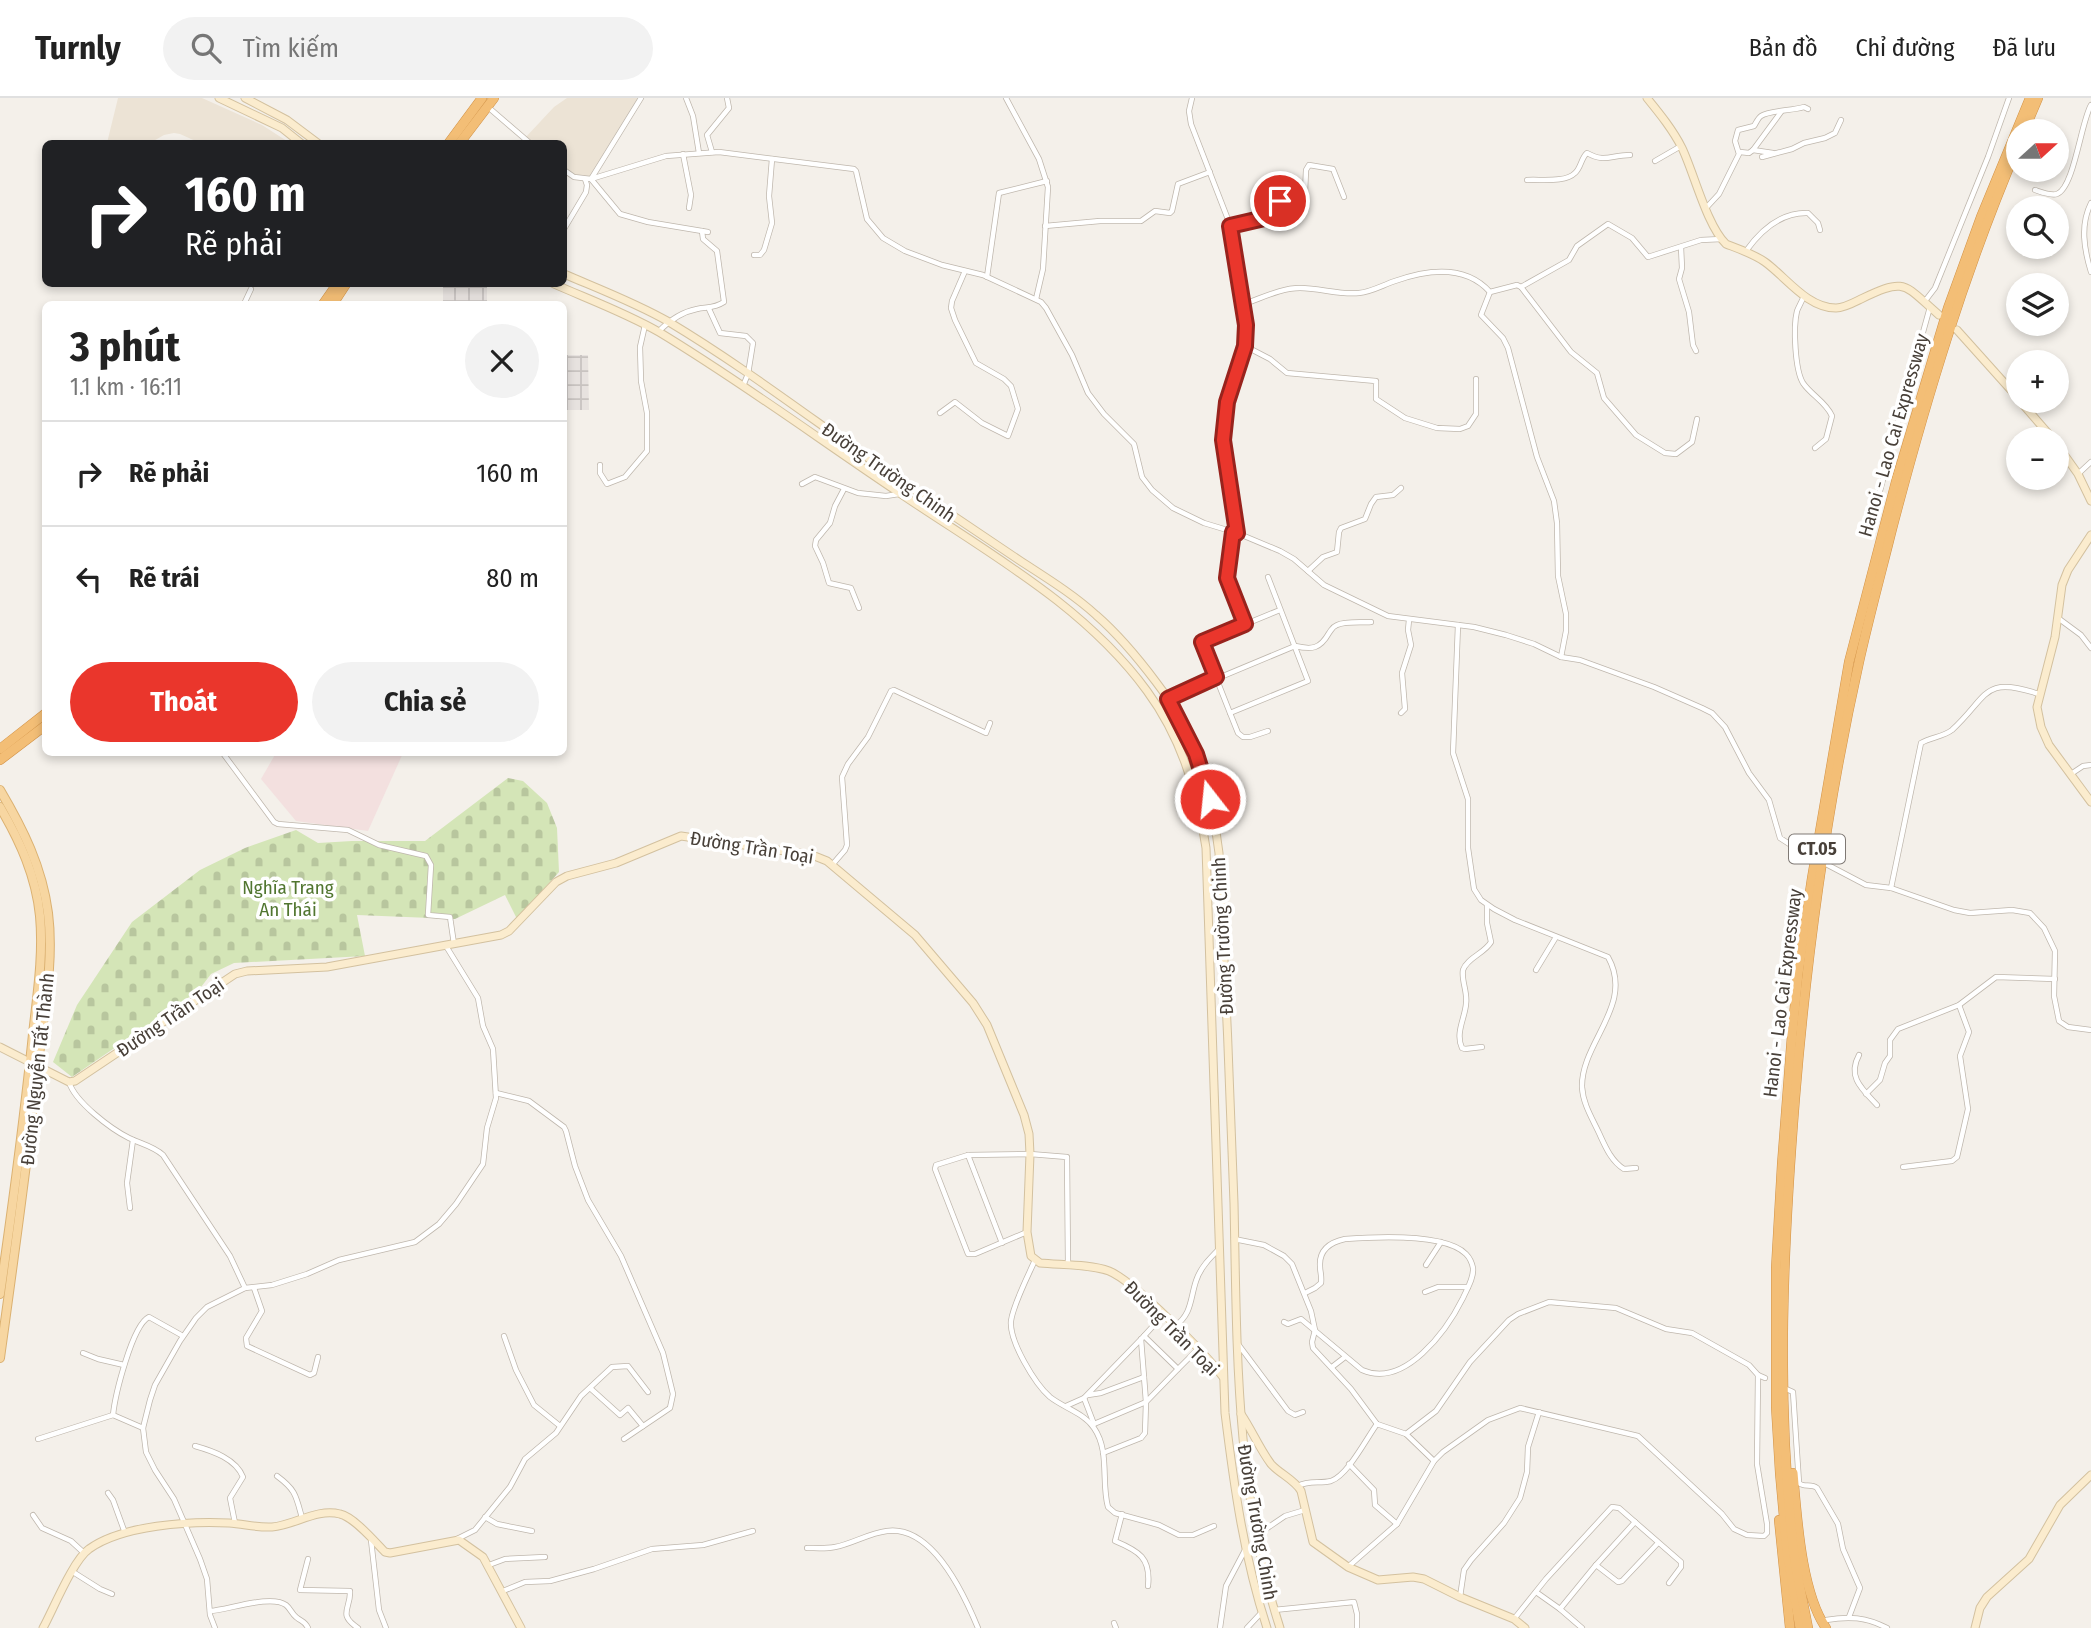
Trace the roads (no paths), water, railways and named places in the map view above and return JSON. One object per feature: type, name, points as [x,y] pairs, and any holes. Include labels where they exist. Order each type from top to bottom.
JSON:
[{"type":"highway","points":[[452,140],[485,102],[494,98]]},
{"type":"highway","name":"Hanoi - Lao Cai Expressway","points":[[1800,1628],[1787,1551],[1780,1473],[1776,1407],[1776,1268],[1792,1035],[1812,878],[1849,662],[1897,478],[1948,307],[1980,217],[2030,98]]},
{"type":"highway","points":[[2029,119],[2038,98]]},
{"type":"highway","points":[[461,140],[485,102]]},
{"type":"highway","name":"Hanoi - Lao Cai Expressway","points":[[1808,1628],[1794,1549],[1783,1374],[1783,1267],[1807,972],[1826,839],[1859,661],[1917,437],[1955,312],[2006,174]]},
{"type":"highway","points":[[0,749],[42,716]]},
{"type":"highway","points":[[0,760],[42,728]]},
{"type":"highway","points":[[1784,1420],[1793,1466],[1800,1544],[1816,1610],[1826,1624]]},
{"type":"highway","points":[[1780,1473],[1779,1534],[1790,1628]]},
{"type":"main road","name":"Đường Nguyễn Tất Thành","points":[[0,790],[35,858],[48,915],[49,955],[34,1063],[27,1161],[0,1358]]},
{"type":"main road","name":"Đường Nguyễn Tất Thành","points":[[0,807],[27,859],[40,916],[39,1017]]},
{"type":"main road","name":"Đường Nguyễn Tất Thành","points":[[0,1293],[34,1063]]},
{"type":"street","points":[[219,98],[282,128],[297,140]]},
{"type":"street","points":[[245,98],[287,120],[314,140]]},
{"type":"street","points":[[567,224],[586,192],[589,179],[641,98]]},
{"type":"street","points":[[686,98],[693,116],[699,153]]},
{"type":"street","points":[[712,152],[707,135],[729,108],[727,98]]},
{"type":"street","points":[[1006,98],[1039,159],[1047,181],[1043,269],[1036,299]]},
{"type":"street","points":[[1192,98],[1189,111],[1191,124],[1230,226],[1244,304],[1245,346],[1227,402],[1223,440],[1235,533],[1227,578],[1245,624]]},
{"type":"street","points":[[1647,98],[1674,133],[1706,208],[1726,244],[1772,267],[1804,296],[1826,306],[1839,308],[1886,287],[1898,285],[1913,292],[1939,315]]},
{"type":"street","points":[[1869,534],[1927,304],[1988,157],[2008,98]]},
{"type":"street","points":[[485,102],[527,140]]},
{"type":"street","points":[[2035,190],[2051,194],[2062,191],[2075,163],[2079,138],[2091,105]]},
{"type":"street","points":[[1740,152],[1735,141],[1738,130],[1754,126],[1759,117],[1765,114],[1804,107],[1808,109]]},
{"type":"street","points":[[1740,152],[1749,153],[1753,150],[1781,112]]},
{"type":"street","points":[[1762,157],[1792,149],[1804,142],[1825,138],[1835,133],[1841,120]]},
{"type":"street","points":[[1655,161],[1681,146]]},
{"type":"street","points":[[1753,150],[1777,154]]},
{"type":"street","points":[[567,172],[574,177],[589,179],[666,156],[712,152],[854,169],[867,219],[883,239],[905,251],[942,265],[987,277],[1015,292],[1036,299],[1046,308],[1094,401],[1134,444],[1139,471],[1146,483],[1182,514],[1280,551],[1324,585],[1388,616],[1458,625],[1506,635],[1561,657],[1580,660],[1654,687],[1712,713],[1725,727],[1749,773],[1769,800],[1780,838],[1808,856]]},
{"type":"street","points":[[1706,208],[1719,194],[1740,152]]},
{"type":"street","points":[[1527,180],[1563,179],[1572,175],[1576,173],[1587,153],[1606,160],[1619,155],[1630,155]]},
{"type":"street","points":[[684,154],[690,185],[691,199],[688,208]]},
{"type":"street","points":[[754,255],[760,255],[764,250],[772,223],[769,196],[772,159]]},
{"type":"street","points":[[1230,226],[1273,216],[1280,201],[1305,193],[1306,170],[1309,165],[1333,169],[1344,197]]},
{"type":"street","points":[[1045,226],[1100,221],[1141,221],[1155,211],[1170,213],[1178,184],[1210,172]]},
{"type":"street","points":[[589,179],[620,214],[648,222],[705,231],[703,239],[717,251],[724,299],[722,305],[691,310],[668,322],[658,332]]},
{"type":"street","points":[[987,277],[999,192],[1047,181]]},
{"type":"street","points":[[2091,203],[2084,229],[2091,272]]},
{"type":"street","points":[[1745,252],[1775,221],[1786,216],[1810,214],[1820,230]]},
{"type":"street","points":[[1521,287],[1569,260],[1577,246],[1607,225],[1632,238],[1648,257],[1701,240],[1721,239]]},
{"type":"street","points":[[1681,247],[1682,268],[1679,279],[1689,312],[1696,351]]},
{"type":"street","points":[[940,413],[955,402],[982,423],[1007,436],[1018,409],[1013,391],[1007,382],[976,363],[955,320],[951,303],[965,271]]},
{"type":"street","points":[[1244,304],[1273,293],[1297,288],[1336,293],[1364,292],[1411,276],[1445,271],[1468,277],[1490,292]]},
{"type":"street","name":"Đường Trường Chinh","points":[[567,275],[668,322],[1065,590],[1096,614],[1137,657],[1168,699],[1183,727],[1202,770],[1219,852],[1232,1136],[1240,1413],[1247,1481],[1257,1535],[1280,1628]]},
{"type":"street","points":[[1490,292],[1517,285],[1521,287],[1571,352],[1597,373],[1604,398],[1636,435],[1665,453],[1676,454],[1692,442],[1697,419]]},
{"type":"street","name":"Đường Trường Chinh","points":[[561,287],[658,332],[743,386],[1056,599],[1088,625],[1127,666],[1157,706],[1184,758],[1197,800],[1206,853],[1223,1379],[1233,1484],[1267,1628]]},
{"type":"street","points":[[245,301],[251,289]]},
{"type":"street","points":[[1490,292],[1481,315],[1503,338],[1508,348],[1537,457],[1553,497],[1557,523],[1558,576],[1566,614],[1561,657]]},
{"type":"street","points":[[1804,296],[1797,315],[1799,373],[1804,384],[1832,416],[1826,439],[1815,447]]},
{"type":"street","points":[[709,309],[720,333],[746,335],[751,339],[753,346],[743,386]]},
{"type":"street","points":[[600,465],[600,473],[607,484],[625,477],[648,451],[640,347],[645,325]]},
{"type":"street","points":[[1957,330],[2006,385]]},
{"type":"street","points":[[1245,346],[1270,359],[1287,373],[1376,381],[1376,399],[1405,418],[1437,428],[1460,429],[1468,426],[1476,414],[1476,379]]},
{"type":"street","points":[[2031,413],[2043,427]]},
{"type":"street","points":[[2069,461],[2091,501]]},
{"type":"street","points":[[2078,474],[2091,462]]},
{"type":"street","points":[[803,484],[813,477],[818,477],[844,489],[870,495],[900,494]]},
{"type":"street","points":[[1308,571],[1323,557],[1337,552],[1341,528],[1365,519],[1376,497],[1393,495],[1401,488]]},
{"type":"street","points":[[844,489],[830,523],[815,546],[828,581],[851,588],[859,608]]},
{"type":"street","points":[[2091,535],[2065,577],[2037,707],[2044,736],[2091,802]]},
{"type":"street","points":[[1230,713],[1308,681],[1268,577]]},
{"type":"street","points":[[1268,731],[1250,737],[1243,737],[1238,733],[1202,642],[1280,610]]},
{"type":"street","points":[[2058,618],[2081,635],[2091,648]]},
{"type":"street","points":[[1401,713],[1405,709],[1402,673],[1411,645],[1409,620]]},
{"type":"street","points":[[1168,699],[1295,646],[1308,649],[1318,646],[1338,624],[1371,622]]},
{"type":"street","points":[[1458,625],[1453,753],[1468,799],[1468,848],[1474,889],[1487,905],[1515,920],[1604,955],[1611,962],[1615,981],[1614,1002],[1586,1067],[1583,1093],[1590,1116],[1611,1157],[1624,1168],[1636,1168]]},
{"type":"street","points":[[1127,666],[1137,657]]},
{"type":"street","points":[[1891,888],[1921,743],[1950,732],[1992,689],[2015,686],[2039,694]]},
{"type":"street","points":[[832,865],[847,845],[842,777],[891,691],[894,690],[986,733],[990,723]]},
{"type":"street","points":[[215,1628],[210,1611],[207,1579],[174,1499],[149,1458],[143,1428],[145,1413],[155,1385],[183,1336],[207,1307],[244,1288],[254,1288],[307,1274],[339,1260],[424,1238],[456,1204],[483,1164],[487,1128],[496,1098],[493,1049],[484,1026],[478,998],[450,945],[450,916],[428,915],[431,862],[426,856],[379,845],[348,830],[278,824],[225,756]]},
{"type":"street","points":[[2070,774],[2091,765]]},
{"type":"street","name":"Đường Trần Toại","points":[[69,1082],[75,1081],[235,974],[327,967],[492,938],[509,931],[563,877],[604,867],[681,836],[812,855],[827,861],[915,935],[981,1013],[994,1039],[1029,1134],[1027,1232],[1029,1249],[1035,1260],[1040,1263],[1101,1269],[1116,1275],[1137,1290],[1175,1326],[1223,1379]]},
{"type":"street","points":[[1206,853],[1219,852]]},
{"type":"street","points":[[1826,864],[1866,885],[1891,888],[1962,912],[2012,910],[2030,913],[2044,928],[2053,945],[2055,1007],[2059,1021],[2068,1027],[2091,1030]]},
{"type":"street","points":[[1482,1047],[1462,1048],[1459,1039],[1467,1000],[1463,970],[1491,942],[1487,905]]},
{"type":"street","points":[[1536,970],[1556,937]]},
{"type":"street","points":[[1866,1094],[1880,1080],[1890,1056],[1890,1040],[1895,1031],[1959,1005],[1996,977],[2054,979]]},
{"type":"street","points":[[1903,1167],[1952,1161],[1956,1157],[1968,1109],[1960,1056],[1969,1032],[1959,1005]]},
{"type":"street","points":[[0,1047],[69,1082],[74,1093],[87,1107],[113,1128],[163,1155],[230,1255],[244,1288]]},
{"type":"street","points":[[1859,1055],[1854,1073],[1866,1094],[1877,1104]]},
{"type":"street","points":[[496,1093],[529,1101],[564,1127],[588,1200],[626,1266],[663,1353],[673,1394],[670,1408],[624,1439]]},
{"type":"street","points":[[130,1209],[127,1183],[133,1140]]},
{"type":"street","points":[[968,1155],[1002,1243]]},
{"type":"street","points":[[1027,1232],[972,1255],[968,1254],[935,1169],[936,1165],[968,1155],[1065,1156],[1068,1159],[1068,1266]]},
{"type":"street","points":[[1284,1322],[1289,1324],[1299,1319],[1362,1370],[1374,1374],[1389,1373],[1409,1363],[1429,1348],[1440,1335],[1468,1287],[1473,1271],[1470,1259],[1462,1251],[1441,1242],[1427,1239],[1354,1238],[1334,1242],[1326,1247],[1321,1255],[1321,1283],[1304,1293]]},
{"type":"street","points":[[1234,1239],[1264,1245],[1292,1264],[1315,1330],[1313,1348],[1351,1389],[1377,1424],[1406,1434],[1434,1461]]},
{"type":"street","points":[[1426,1265],[1441,1242]]},
{"type":"street","points":[[1175,1326],[1187,1316],[1196,1281],[1219,1249]]},
{"type":"street","points":[[1035,1260],[1013,1315],[1011,1327],[1024,1360],[1042,1388],[1049,1396],[1095,1427]]},
{"type":"street","points":[[1425,1292],[1438,1287],[1468,1287]]},
{"type":"street","points":[[254,1288],[262,1311],[246,1338],[247,1346],[310,1375],[314,1373],[318,1357]]},
{"type":"street","points":[[1221,1301],[1237,1301]]},
{"type":"street","points":[[1406,1434],[1436,1411],[1471,1362],[1508,1320],[1549,1302],[1616,1308],[1666,1329],[1692,1334],[1749,1365],[1765,1378]]},
{"type":"street","points":[[1085,1397],[1163,1315]]},
{"type":"street","points":[[113,1415],[124,1365],[145,1318],[150,1318],[183,1336]]},
{"type":"street","points":[[504,1336],[516,1370],[534,1405],[560,1426]]},
{"type":"street","points":[[1103,1453],[1144,1436],[1146,1402],[1143,1338]]},
{"type":"street","points":[[1143,1338],[1178,1369]]},
{"type":"street","points":[[1238,1343],[1288,1411],[1295,1415],[1303,1412]]},
{"type":"street","points":[[1095,1427],[1146,1402],[1198,1349]]},
{"type":"street","points":[[1130,1351],[1142,1356]]},
{"type":"street","points":[[83,1353],[124,1365]]},
{"type":"street","points":[[1332,1367],[1345,1357]]},
{"type":"street","points":[[43,1628],[84,1553],[140,1529],[185,1524],[269,1527],[328,1513],[346,1516],[385,1552],[393,1554],[456,1539],[472,1532],[513,1483],[525,1459],[551,1438],[582,1396],[612,1367],[628,1366],[648,1392]]},
{"type":"street","points":[[1348,1567],[1397,1524],[1434,1461],[1460,1438],[1488,1420],[1517,1409],[1640,1437],[1722,1514],[1734,1529],[1743,1534],[1765,1535],[1767,1530],[1757,1464],[1758,1375]]},
{"type":"street","points":[[1066,1406],[1144,1377]]},
{"type":"street","points":[[1783,1387],[1793,1392],[1799,1483],[1817,1488],[1838,1524],[1845,1555],[1860,1588],[1849,1617]]},
{"type":"street","points":[[590,1388],[620,1415],[628,1408],[643,1426]]},
{"type":"street","points":[[1085,1397],[1103,1453],[1107,1504],[1112,1511],[1159,1525],[1177,1535],[1193,1535],[1214,1526]]},
{"type":"street","points":[[1460,1597],[1463,1572],[1467,1565],[1504,1523],[1519,1500],[1527,1475],[1529,1444],[1539,1412]]},
{"type":"street","points":[[1240,1413],[1270,1462],[1298,1486],[1304,1496],[1311,1539],[1315,1544],[1348,1567],[1378,1580],[1419,1577],[1514,1619],[1525,1628]]},
{"type":"street","points":[[38,1439],[113,1415],[143,1428]]},
{"type":"street","points":[[1298,1486],[1307,1482],[1333,1480],[1349,1464],[1377,1424]]},
{"type":"street","points":[[195,1446],[211,1450],[240,1468],[243,1476],[230,1498],[235,1524]]},
{"type":"street","points":[[1349,1464],[1374,1490],[1375,1505],[1397,1524]]},
{"type":"street","points":[[1975,1628],[1980,1608],[1987,1597],[2029,1559],[2060,1505],[2091,1475]]},
{"type":"street","points":[[277,1476],[296,1493],[302,1519]]},
{"type":"street","points":[[108,1493],[125,1534]]},
{"type":"street","points":[[1514,1619],[1612,1507],[1619,1508],[1678,1558],[1682,1565],[1669,1583]]},
{"type":"street","points":[[1257,1535],[1285,1516],[1306,1510]]},
{"type":"street","points":[[1122,1514],[1115,1541],[1142,1556],[1147,1564],[1148,1586]]},
{"type":"street","points":[[33,1515],[42,1528],[71,1541],[84,1553]]},
{"type":"street","points":[[485,1517],[498,1525],[532,1531]]},
{"type":"street","points":[[1560,1609],[1635,1522]]},
{"type":"street","points":[[503,1591],[525,1582],[550,1581],[594,1569],[652,1549],[703,1545],[753,1531]]},
{"type":"street","points":[[807,1548],[833,1548],[888,1531],[924,1541],[953,1578],[978,1628]]},
{"type":"street","points":[[371,1537],[379,1609],[386,1628]]},
{"type":"street","points":[[456,1539],[481,1554],[489,1565],[520,1628]]},
{"type":"street","points":[[1596,1565],[1621,1582],[1658,1543]]},
{"type":"street","points":[[1220,1628],[1226,1586],[1246,1548]]},
{"type":"street","points":[[489,1565],[505,1559],[545,1557]]},
{"type":"street","points":[[308,1559],[300,1590],[350,1591],[346,1617],[358,1628]]},
{"type":"street","points":[[73,1572],[112,1594]]},
{"type":"street","points":[[1536,1592],[1581,1628]]},
{"type":"street","points":[[210,1611],[248,1603],[279,1602],[287,1605],[308,1628]]},
{"type":"street","points":[[1274,1610],[1354,1602],[1357,1628]]},
{"type":"street","points":[[1247,1628],[1262,1612]]},
{"type":"street","points":[[1826,1624],[1849,1617],[1872,1621],[1887,1628]]},
{"type":"park label","name":"Nghĩa Trang An Thái","points":[[288,898]]}]
